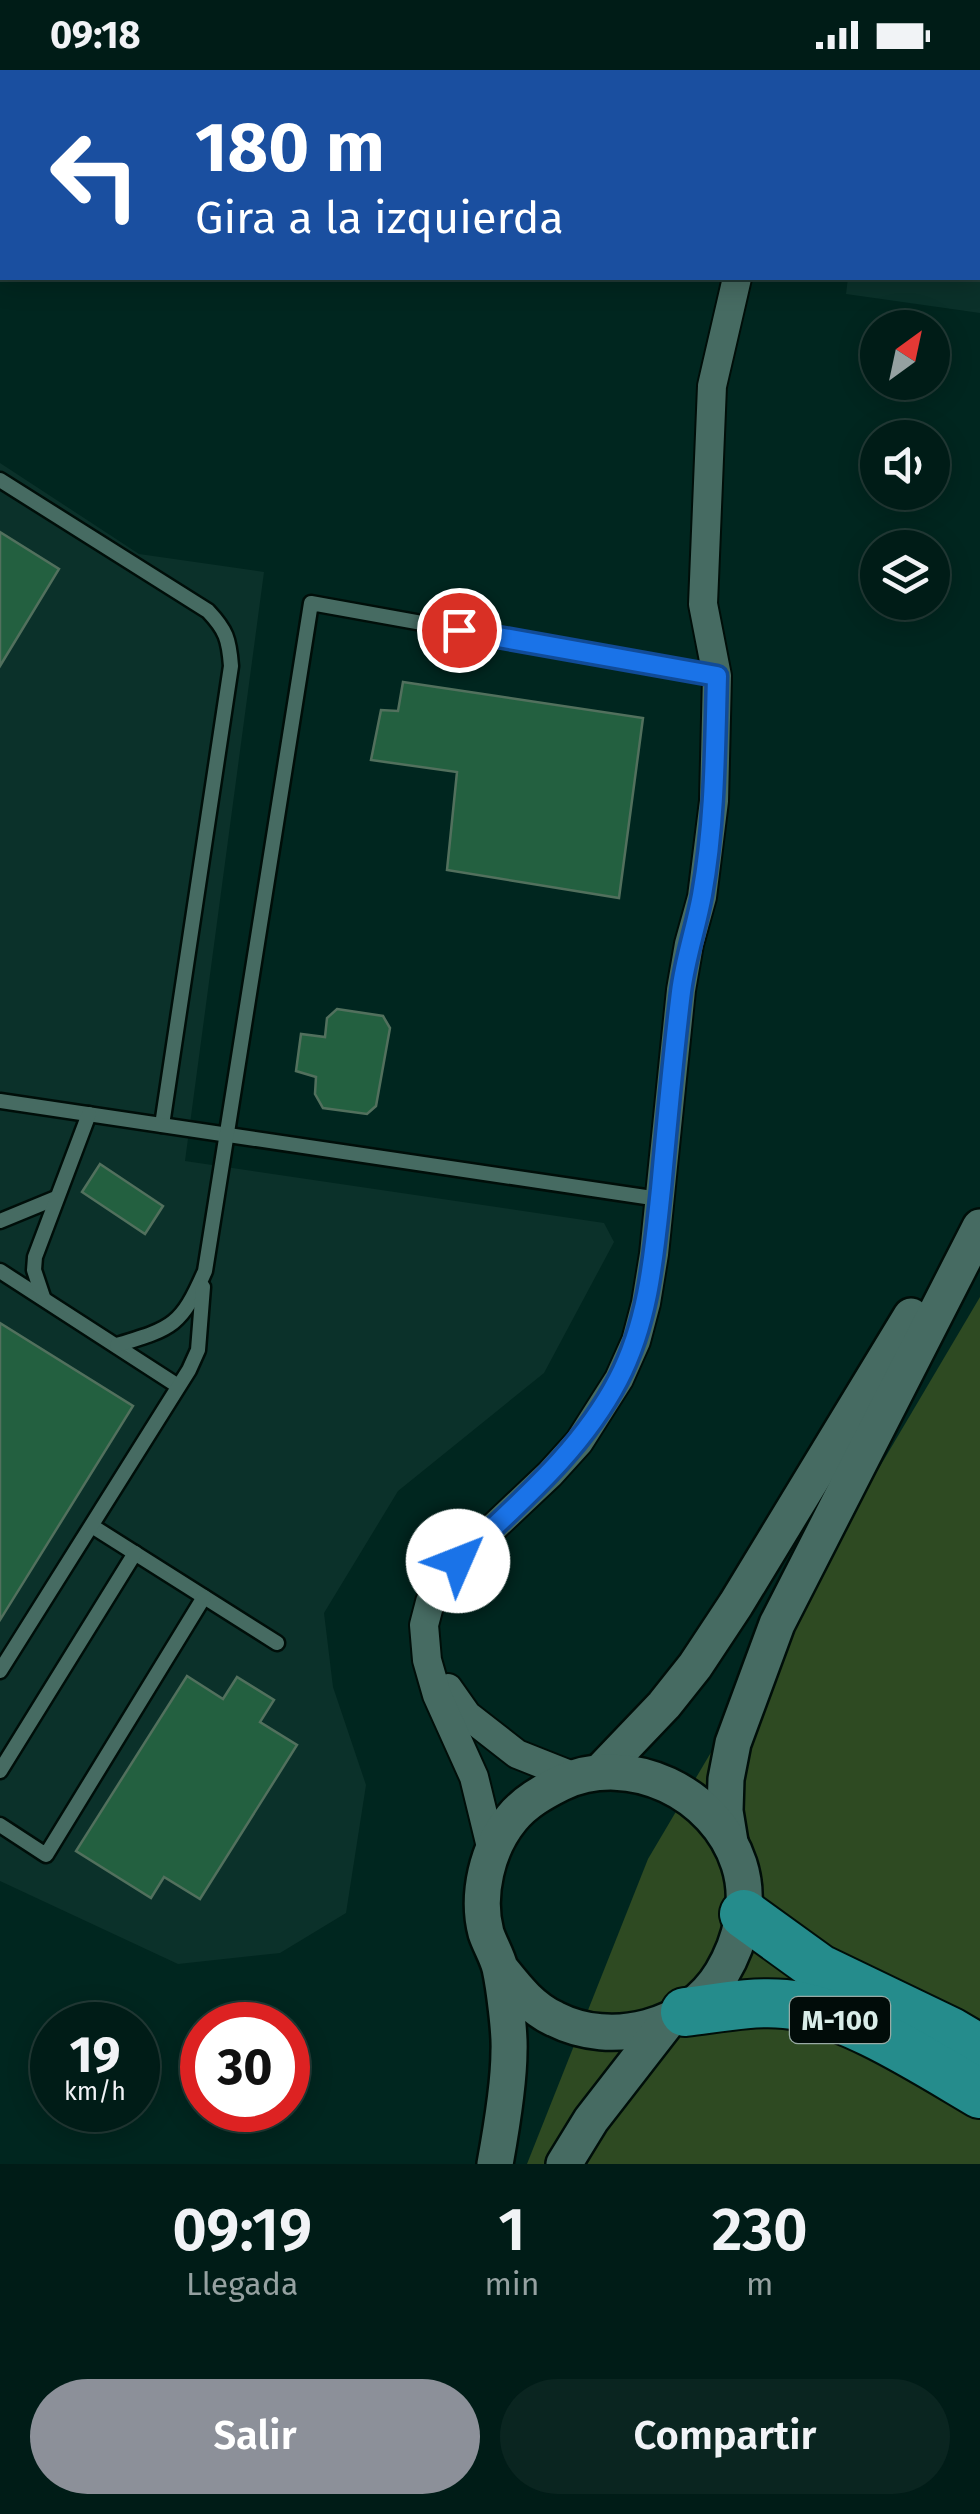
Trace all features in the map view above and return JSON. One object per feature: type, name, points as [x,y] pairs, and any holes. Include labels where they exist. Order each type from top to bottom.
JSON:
[{"type":"highway","name":"M-100","points":[[744,1914],[820,1969],[980,2049]]},
{"type":"highway","name":"M-100","points":[[676,2017],[754,2003],[788,2004],[821,2012],[912,2054],[980,2094]]},
{"type":"street","points":[[492,1851],[474,1777],[437,1694],[427,1660],[424,1625],[439,1584],[458,1561],[579,1442],[619,1379],[636,1341],[646,1303],[681,990],[702,897],[714,802],[717,676],[703,604],[712,386],[736,280]]},
{"type":"street","points":[[495,2164],[510,2050],[500,1968],[485,1930],[482,1890],[492,1851],[512,1818],[540,1793],[587,1774],[664,1705],[695,1666],[930,1285],[980,1223]]},
{"type":"street","points":[[730,1843],[725,1811],[733,1743],[777,1624],[980,1223]]},
{"type":"street","points":[[427,1660],[467,1716],[518,1754],[587,1774],[639,1774],[680,1791],[714,1820],[740,1865],[744,1914],[734,1952],[714,1986],[676,2017],[591,2120],[564,2164]]},
{"type":"street","points":[[500,1968],[524,1998],[555,2020],[592,2031],[630,2032],[676,2017]]},
{"type":"lane","points":[[0,480],[208,611],[230,642],[231,666],[162,1125]]},
{"type":"lane","points":[[0,1671],[198,1350],[225,1136],[311,604],[717,676]]},
{"type":"lane","points":[[0,1101],[660,1199]]},
{"type":"lane","points":[[44,1298],[37,1282],[34,1257],[89,1114]]},
{"type":"lane","points":[[0,1220],[56,1198]]},
{"type":"lane","points":[[0,1270],[178,1386]]},
{"type":"lane","points":[[118,1345],[157,1333],[177,1320],[190,1305],[205,1271]]},
{"type":"lane","points":[[92,1526],[276,1643]]},
{"type":"lane","points":[[0,1771],[135,1553]]},
{"type":"lane","points":[[0,1825],[46,1854],[204,1597]]},
{"type":"shaded area","points":[[848,280],[980,280],[980,313],[846,294]]},
{"type":"shaded area","points":[[0,463],[139,554],[264,572],[185,1161],[604,1223],[614,1242],[544,1373],[398,1491],[324,1613],[333,1687],[366,1785],[346,1913],[280,1953],[178,1964],[0,1881]]},
{"type":"green space","points":[[980,1297],[980,2164],[527,2164],[648,1859]]},
{"type":"building","points":[[0,532],[59,569],[0,666]]},
{"type":"building","points":[[403,682],[643,718],[619,898],[447,870],[457,772],[371,760],[381,710],[398,711]]},
{"type":"building","points":[[337,1009],[383,1016],[390,1028],[376,1106],[367,1114],[323,1108],[315,1094],[316,1077],[296,1071],[301,1034],[325,1037],[327,1018]]},
{"type":"building","points":[[100,1164],[163,1206],[145,1234],[82,1192]]},
{"type":"building","points":[[0,1323],[133,1406],[0,1620]]},
{"type":"building","points":[[187,1676],[223,1699],[237,1677],[274,1700],[260,1722],[297,1745],[200,1899],[164,1877],[151,1898],[76,1851]]},
{"type":"route","points":[[458,1561],[579,1442],[619,1379],[636,1341],[654,1254],[681,990],[702,897],[714,802],[717,676],[459,630]]}]
